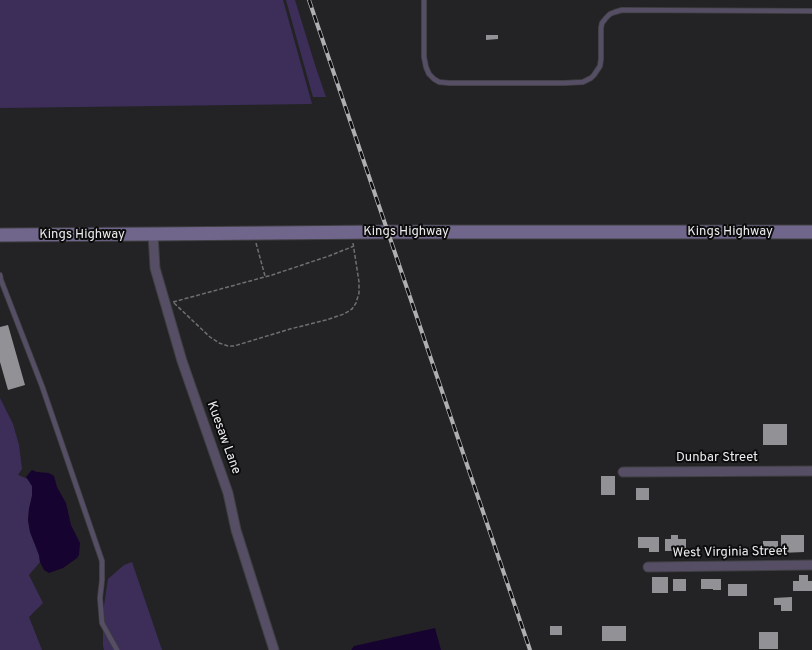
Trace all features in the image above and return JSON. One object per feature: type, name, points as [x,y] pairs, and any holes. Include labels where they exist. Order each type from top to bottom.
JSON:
[{"type":"street","name":"Kings Highway","points":[[0,235],[253,234],[353,239],[382,232],[812,232]]},
{"type":"street","name":"Kuesaw Lane","points":[[153,234],[155,268],[182,362],[228,493],[236,530],[274,650]]},
{"type":"street","name":"Dunbar Street","points":[[623,472],[812,471]]},
{"type":"street","name":"West Virginia Street","points":[[648,567],[812,565]]},
{"type":"lane","points":[[424,0],[424,57],[426,67],[429,74],[434,79],[439,82],[449,83],[583,82],[594,76],[600,66],[602,23],[610,14],[622,10],[812,11]]},
{"type":"lane","points":[[0,275],[42,386],[102,561],[100,598],[102,623],[117,650]]},
{"type":"path","points":[[253,234],[265,277]]},
{"type":"path","points":[[353,239],[359,282],[359,293],[356,303],[352,309],[344,314],[234,346],[228,346],[219,343],[210,337],[173,302],[265,277],[329,256],[353,239]]},
{"type":"shaded area","points":[[0,0],[283,0],[312,104],[0,108]]},
{"type":"shaded area","points":[[286,0],[295,0],[326,97],[313,97]]},
{"type":"shaded area","points":[[0,398],[13,424],[19,445],[22,469],[18,475],[28,479],[32,486],[28,520],[30,532],[39,555],[40,562],[29,575],[43,603],[29,617],[42,650],[0,650]]},
{"type":"shaded area","points":[[32,470],[49,473],[54,476],[57,487],[66,503],[71,525],[80,543],[79,555],[77,558],[63,568],[49,573],[44,570],[40,562],[39,555],[30,532],[28,520],[32,486],[26,477]]},
{"type":"shaded area","points":[[132,562],[162,650],[104,650],[103,612],[108,579],[124,565]]},
{"type":"shaded area","points":[[435,628],[441,650],[351,650],[354,646]]},
{"type":"building","points":[[486,35],[498,35],[498,39],[486,40]]},
{"type":"building","points":[[8,325],[25,385],[8,390],[0,362],[0,327]]},
{"type":"building","points":[[763,424],[787,424],[787,445],[763,445]]},
{"type":"building","points":[[601,476],[615,476],[615,495],[601,495]]},
{"type":"building","points":[[636,488],[649,488],[649,500],[636,500]]},
{"type":"building","points":[[671,535],[678,535],[678,539],[686,539],[686,551],[665,551],[665,539],[671,539]]},
{"type":"building","points":[[781,535],[804,535],[804,552],[781,553]]},
{"type":"building","points":[[638,537],[659,537],[659,552],[649,552],[649,548],[638,548]]},
{"type":"building","points":[[763,541],[778,541],[778,553],[763,553]]},
{"type":"building","points":[[799,575],[808,575],[808,581],[812,581],[812,591],[793,591],[793,581],[799,581]]},
{"type":"building","points":[[652,577],[668,577],[668,593],[652,593]]},
{"type":"building","points":[[673,579],[686,579],[686,591],[673,591]]},
{"type":"building","points":[[701,579],[721,579],[721,590],[701,589]]},
{"type":"building","points":[[728,584],[747,584],[747,596],[728,596]]},
{"type":"building","points":[[792,597],[792,611],[781,611],[781,605],[774,605],[774,598]]},
{"type":"building","points":[[550,626],[562,626],[562,635],[550,635]]},
{"type":"building","points":[[602,626],[626,626],[626,641],[602,641]]},
{"type":"building","points":[[759,632],[778,632],[778,649],[759,649]]},
{"type":"railway","points":[[309,0],[530,650]]}]
